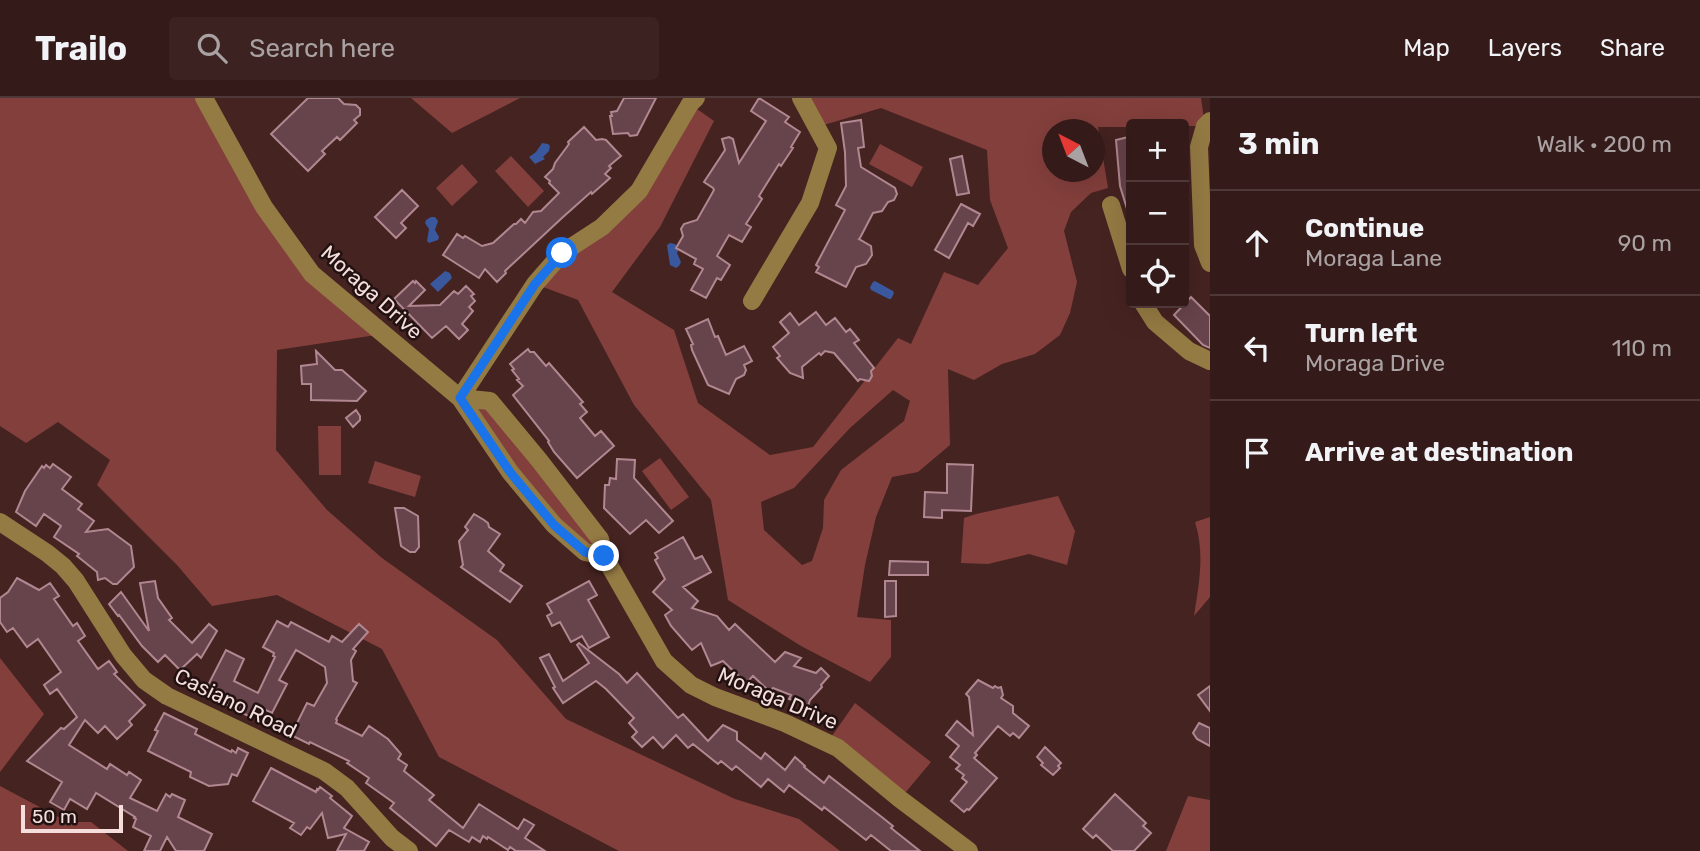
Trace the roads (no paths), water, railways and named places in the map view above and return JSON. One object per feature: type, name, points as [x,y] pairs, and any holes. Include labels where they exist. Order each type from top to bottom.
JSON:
[{"type":"street","name":"Moraga Drive","points":[[204,98],[264,207],[313,274],[460,398],[510,472],[554,525],[585,552],[604,556]]},
{"type":"street","points":[[460,398],[535,284],[562,253],[602,227],[639,191],[696,98]]},
{"type":"street","points":[[752,300],[810,203],[828,148],[801,98]]},
{"type":"street","points":[[1210,121],[1205,126],[1199,147],[1203,245],[1210,263]]},
{"type":"street","points":[[1111,205],[1126,253]]},
{"type":"street","points":[[1146,308],[1155,322],[1189,351],[1210,362]]},
{"type":"street","name":"Moraga Drive","points":[[460,398],[490,401],[539,460],[600,540],[604,556],[664,661],[691,685],[715,697],[785,723],[838,748],[969,851]]},
{"type":"street","name":"Casiano Road","points":[[0,522],[47,552],[63,566],[76,581],[123,655],[144,680],[167,696],[324,771],[347,788],[392,838],[409,851]]},
{"type":"water","points":[[542,143],[550,146],[549,151],[543,157],[545,159],[535,164],[529,157]]},
{"type":"water","points":[[431,217],[438,221],[435,230],[439,237],[429,243],[429,229],[425,223]]},
{"type":"water","points":[[670,243],[679,248],[677,253],[681,262],[676,268],[670,265],[667,245]]},
{"type":"water","points":[[445,271],[450,273],[452,278],[438,292],[430,284]]},
{"type":"water","points":[[875,281],[893,291],[891,299],[871,290],[870,287]]}]
